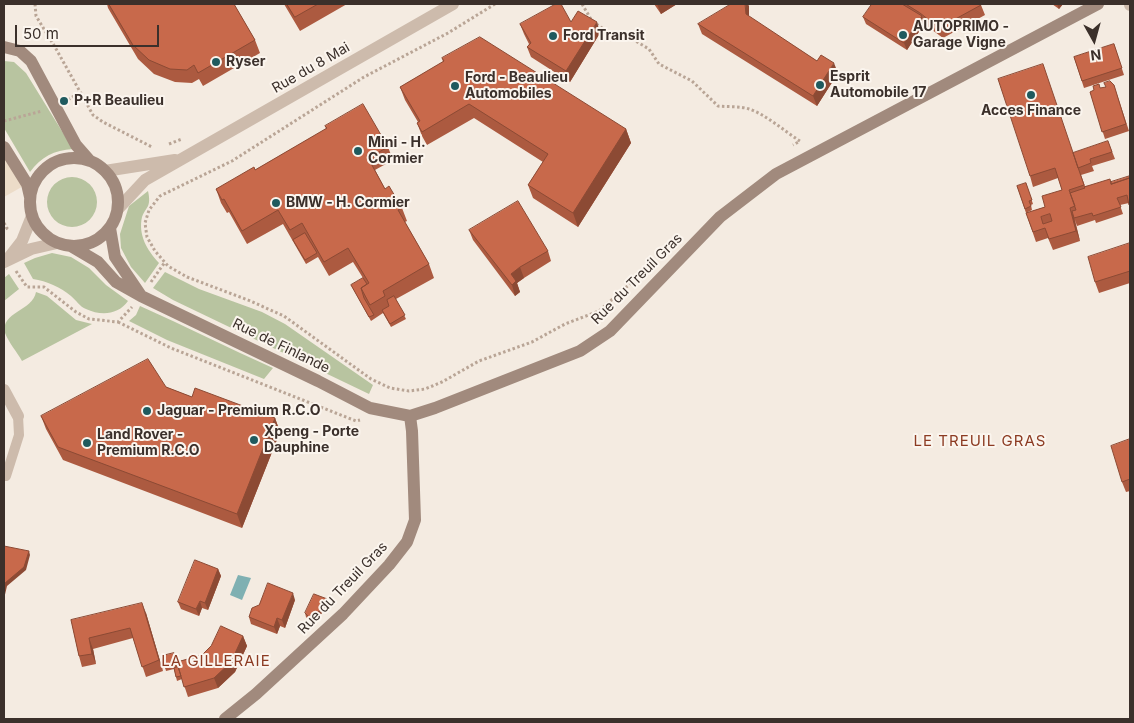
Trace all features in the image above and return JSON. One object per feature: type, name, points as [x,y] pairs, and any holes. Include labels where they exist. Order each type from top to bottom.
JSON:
[{"type":"street","name":"Rue du 8 Mai","points":[[118,209],[145,180],[453,4]]},
{"type":"street","name":"Rue du Treuil Gras","points":[[225,719],[256,694],[343,614],[389,565],[407,542],[415,520],[410,416],[580,351],[610,331],[720,216],[776,174],[1098,4]]},
{"type":"street","points":[[4,47],[20,51],[31,61],[76,145],[90,161],[106,171],[116,189],[118,197],[118,209],[110,228],[93,242],[79,246],[57,243],[41,231],[32,216],[27,184],[4,147]]},
{"type":"street","points":[[30,197],[36,180],[49,166],[68,158],[90,161]]},
{"type":"street","points":[[106,171],[185,158]]},
{"type":"street","points":[[6,261],[22,241],[32,216]]},
{"type":"street","points":[[110,228],[115,257],[141,296]]},
{"type":"street","points":[[6,261],[32,249],[57,243]]},
{"type":"street","name":"Rue de Finlande","points":[[71,246],[98,262],[116,282],[141,296],[370,408],[410,416]]},
{"type":"street","points":[[4,390],[18,416]]},
{"type":"lane","points":[[6,476],[19,435],[18,416]]},
{"type":"path","points":[[36,4],[36,16],[56,47],[93,115],[157,150]]},
{"type":"path","points":[[495,4],[448,33],[364,77],[232,160],[160,196],[149,210],[145,223],[147,237],[155,251],[168,266],[187,278],[248,300],[284,316],[371,379],[390,388],[409,391],[433,386],[479,361],[532,342],[565,324],[599,311],[637,278]]},
{"type":"path","points":[[582,4],[592,21],[612,35],[627,36],[649,49],[658,64],[692,81],[718,106],[748,109],[766,117],[779,128],[800,140],[786,151]]},
{"type":"path","points":[[4,223],[7,228],[4,230]]},
{"type":"path","points":[[6,261],[27,287],[44,287],[76,312],[89,319],[118,322],[171,348],[356,421],[366,418]]},
{"type":"path","points":[[118,322],[141,296],[165,262]]},
{"type":"green space","points":[[4,61],[14,62],[26,73],[73,149],[49,155],[30,172],[4,128]]},
{"type":"green space","points":[[72,177],[81,179],[92,188],[97,202],[95,211],[86,222],[72,227],[63,225],[52,216],[47,202],[49,193],[58,182]]},
{"type":"green space","points":[[148,191],[149,203],[142,217],[141,230],[144,242],[159,263],[145,283],[131,267],[121,248],[120,234],[129,206]]},
{"type":"green space","points":[[52,253],[71,257],[89,268],[106,285],[128,301],[114,312],[97,313],[84,308],[58,287],[33,279],[24,263]]},
{"type":"green space","points":[[165,272],[199,289],[262,312],[285,324],[373,385],[369,394],[173,300],[153,288]]},
{"type":"green space","points":[[9,274],[19,289],[4,301],[4,278]]},
{"type":"green space","points":[[36,292],[47,296],[76,320],[92,324],[22,361],[5,333],[5,326],[7,320],[34,298]]},
{"type":"green space","points":[[140,306],[273,368],[264,379],[167,340],[129,321],[136,315]]},
{"type":"shaded area","points":[[4,147],[27,184],[4,197]]},
{"type":"water","points":[[238,575],[251,578],[242,600],[230,595]]},
{"type":"building","points":[[109,4],[234,4],[255,40],[198,73],[194,65],[187,70],[170,69],[149,60],[133,45]]},
{"type":"building","points":[[287,4],[318,4],[295,17]]},
{"type":"building","points":[[556,4],[561,4],[571,22],[578,11],[597,22],[566,71],[527,47],[531,43],[520,24]]},
{"type":"building","points":[[731,4],[745,4],[746,14],[817,61],[821,55],[834,63],[813,96],[698,24]]},
{"type":"building","points":[[872,4],[902,4],[922,16],[904,43],[863,17]]},
{"type":"building","points":[[906,4],[980,4],[981,5],[939,28]]},
{"type":"building","points":[[480,37],[626,129],[573,213],[528,185],[548,154],[469,104],[422,132],[417,123],[420,121],[400,87],[444,61],[442,58]]},
{"type":"building","points":[[1114,44],[1122,68],[1082,81],[1074,57]]},
{"type":"building","points":[[1043,64],[1084,185],[1069,190],[1075,206],[1070,208],[1076,231],[1049,239],[1045,228],[1033,232],[1026,213],[1045,207],[1042,196],[1062,190],[1055,168],[1030,176],[998,79]],"holes":[[[1050,214],[1052,221],[1043,224],[1041,217]]]},
{"type":"building","points":[[1110,81],[1114,85],[1126,124],[1102,132],[1090,92],[1094,90],[1093,86],[1099,84],[1100,88],[1106,87],[1104,83]]},
{"type":"building","points":[[363,104],[388,147],[368,158],[385,189],[389,186],[402,208],[398,210],[429,264],[383,291],[385,296],[370,305],[361,288],[369,283],[348,248],[324,262],[302,223],[290,230],[278,210],[242,231],[224,199],[222,200],[216,189],[254,167],[255,170],[327,128],[325,126]]},
{"type":"building","points":[[1108,141],[1112,152],[1090,159],[1091,163],[1078,168],[1073,153]]},
{"type":"building","points":[[1130,176],[1130,178],[1111,184],[1111,182]]},
{"type":"building","points":[[1130,178],[1129,205],[1127,195],[1117,198],[1121,207],[1093,216],[1092,213],[1074,218],[1072,211],[1076,210],[1070,193],[1110,179],[1111,184]]},
{"type":"building","points":[[1026,183],[1032,200],[1029,201],[1031,206],[1025,209],[1017,186]]},
{"type":"building","points":[[518,201],[548,251],[511,274],[516,281],[512,285],[469,230]]},
{"type":"building","points":[[305,233],[317,253],[305,260],[293,240]]},
{"type":"building","points":[[1130,243],[1130,271],[1095,282],[1088,257]]},
{"type":"building","points":[[363,278],[367,284],[361,288],[364,298],[374,315],[369,317],[351,285]]},
{"type":"building","points":[[394,296],[405,315],[390,324],[382,310],[389,306],[387,300]]},
{"type":"building","points":[[148,359],[166,387],[192,397],[195,388],[275,418],[237,514],[58,447],[41,416]]},
{"type":"building","points":[[1130,439],[1130,479],[1122,482],[1111,446]]},
{"type":"building","points":[[4,546],[29,551],[24,567],[5,583],[4,590]]},
{"type":"building","points":[[195,560],[218,569],[205,603],[200,601],[196,609],[178,602]]},
{"type":"building","points":[[268,583],[293,593],[282,620],[277,618],[274,627],[249,617],[252,608],[259,605]]},
{"type":"building","points":[[314,594],[330,600],[311,619],[305,613]]},
{"type":"building","points":[[142,603],[159,660],[142,667],[130,628],[89,638],[92,654],[79,656],[71,620]]},
{"type":"building","points":[[221,626],[243,636],[231,662],[214,678],[184,687],[177,662],[202,655],[211,646]]},
{"type":"building","points":[[174,653],[177,664],[165,668],[162,656]]},
{"type":"building","points":[[178,667],[181,676],[176,677],[174,668]]},
{"type":"place","name":"AUTOPRIMO - Garage Vigne","points":[[903,35]]},
{"type":"place","name":"Ford Transit","points":[[553,36]]},
{"type":"place","name":"Ryser","points":[[216,62]]},
{"type":"place","name":"Esprit Automobile 17","points":[[820,85]]},
{"type":"place","name":"Ford - Beaulieu Automobiles","points":[[455,86]]},
{"type":"place","name":"Acces Finance","points":[[1031,95]]},
{"type":"place","name":"P+R Beaulieu","points":[[64,101]]},
{"type":"place","name":"Mini - H. Cormier","points":[[358,151]]},
{"type":"place","name":"BMW - H. Cormier","points":[[276,203]]},
{"type":"place","name":"Jaguar - Premium R.C.O","points":[[147,411]]},
{"type":"place","name":"Xpeng - Porte Dauphine","points":[[254,440]]},
{"type":"place","name":"Land Rover - Premium R.C.O","points":[[87,443]]},
{"type":"district","name":"LE TREUIL GRAS","points":[[980,441]]},
{"type":"district","name":"LA GILLERAIE","points":[[216,661]]}]
